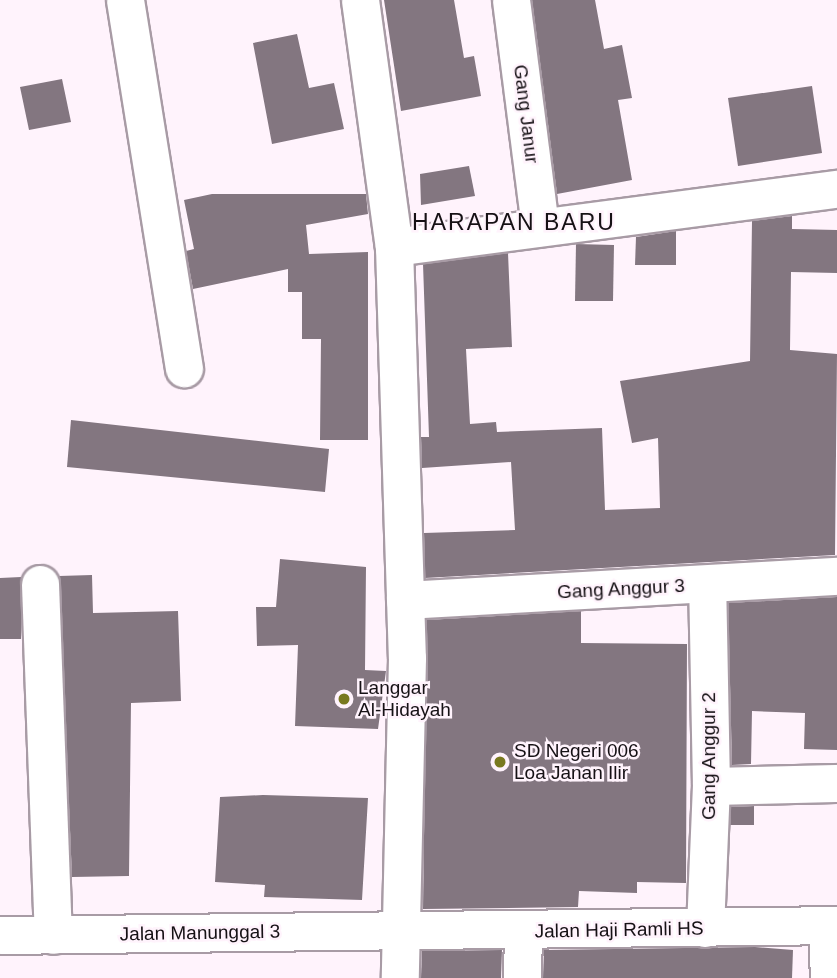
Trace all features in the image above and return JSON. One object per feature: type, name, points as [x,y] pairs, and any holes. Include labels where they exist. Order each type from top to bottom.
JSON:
[{"type":"street","points":[[125,0],[184,368]]},
{"type":"street","points":[[360,0],[394,247],[405,600],[400,978]]},
{"type":"street","name":"Gang Janur","points":[[511,0],[540,227]]},
{"type":"street","points":[[394,247],[837,189]]},
{"type":"street","name":"Gang Anggur 3","points":[[405,600],[837,576]]},
{"type":"street","points":[[40,584],[53,935]]},
{"type":"street","name":"Gang Anggur 2","points":[[705,928],[711,786],[707,584]]},
{"type":"street","points":[[711,786],[837,783]]},
{"type":"street","points":[[828,978],[832,925]]},
{"type":"street","name":"Jalan Haji Ramli HS","points":[[400,931],[832,925]]},
{"type":"street","name":"Jalan Manunggal 3","points":[[0,935],[400,931]]},
{"type":"street","points":[[522,978],[523,931]]},
{"type":"building","points":[[384,0],[454,0],[464,58],[474,56],[481,96],[401,111]]},
{"type":"building","points":[[532,0],[595,0],[604,49],[622,45],[632,98],[618,100],[632,180],[557,194]]},
{"type":"building","points":[[297,34],[309,88],[334,83],[344,129],[272,144],[253,43]]},
{"type":"building","points":[[62,79],[71,122],[29,130],[20,87]]},
{"type":"building","points":[[812,86],[822,153],[738,166],[728,98]]},
{"type":"building","points":[[469,166],[475,196],[421,205],[420,174]]},
{"type":"building","points":[[212,194],[366,194],[368,214],[306,225],[309,254],[368,252],[368,440],[320,440],[321,339],[302,339],[302,292],[288,292],[288,269],[193,289],[186,251],[194,249],[184,200]]},
{"type":"building","points":[[792,216],[792,229],[837,230],[837,273],[791,272],[790,350],[837,354],[835,555],[425,578],[424,533],[515,530],[511,462],[422,468],[421,437],[429,437],[423,264],[508,253],[512,347],[466,349],[470,424],[496,422],[497,432],[602,428],[605,510],[660,508],[658,438],[632,443],[620,381],[750,361],[752,221]]},
{"type":"building","points":[[676,231],[676,265],[635,265],[636,237]]},
{"type":"building","points":[[576,244],[614,245],[613,301],[575,301]]},
{"type":"building","points":[[71,420],[329,449],[325,492],[67,467]]},
{"type":"building","points":[[280,559],[366,567],[365,670],[386,671],[378,729],[295,726],[298,645],[257,646],[256,607],[276,607]]},
{"type":"building","points":[[92,575],[93,613],[178,611],[181,701],[131,703],[129,876],[72,877],[59,576]]},
{"type":"building","points":[[21,577],[21,639],[0,639],[0,578]]},
{"type":"building","points":[[837,597],[837,750],[804,749],[805,713],[752,711],[751,764],[732,765],[728,603]]},
{"type":"building","name":"SD Negeri 006 Loa Janan Ilir","points":[[581,611],[581,643],[687,644],[686,883],[637,882],[637,893],[579,891],[578,907],[423,909],[427,620]]},
{"type":"building","points":[[263,795],[368,798],[362,900],[264,897],[265,885],[215,882],[220,797]]},
{"type":"building","points":[[754,806],[754,825],[730,825],[731,807]]},
{"type":"building","points":[[755,947],[793,950],[792,978],[543,978],[544,950]]},
{"type":"building","points":[[502,950],[501,978],[421,978],[422,951]]},
{"type":"place","name":"Langgar Al-Hidayah","points":[[344,699]]},
{"type":"place","name":"SD Negeri 006 Loa Janan Ilir","points":[[500,762]]},
{"type":"district","name":"HARAPAN BARU","points":[[514,222]]}]
